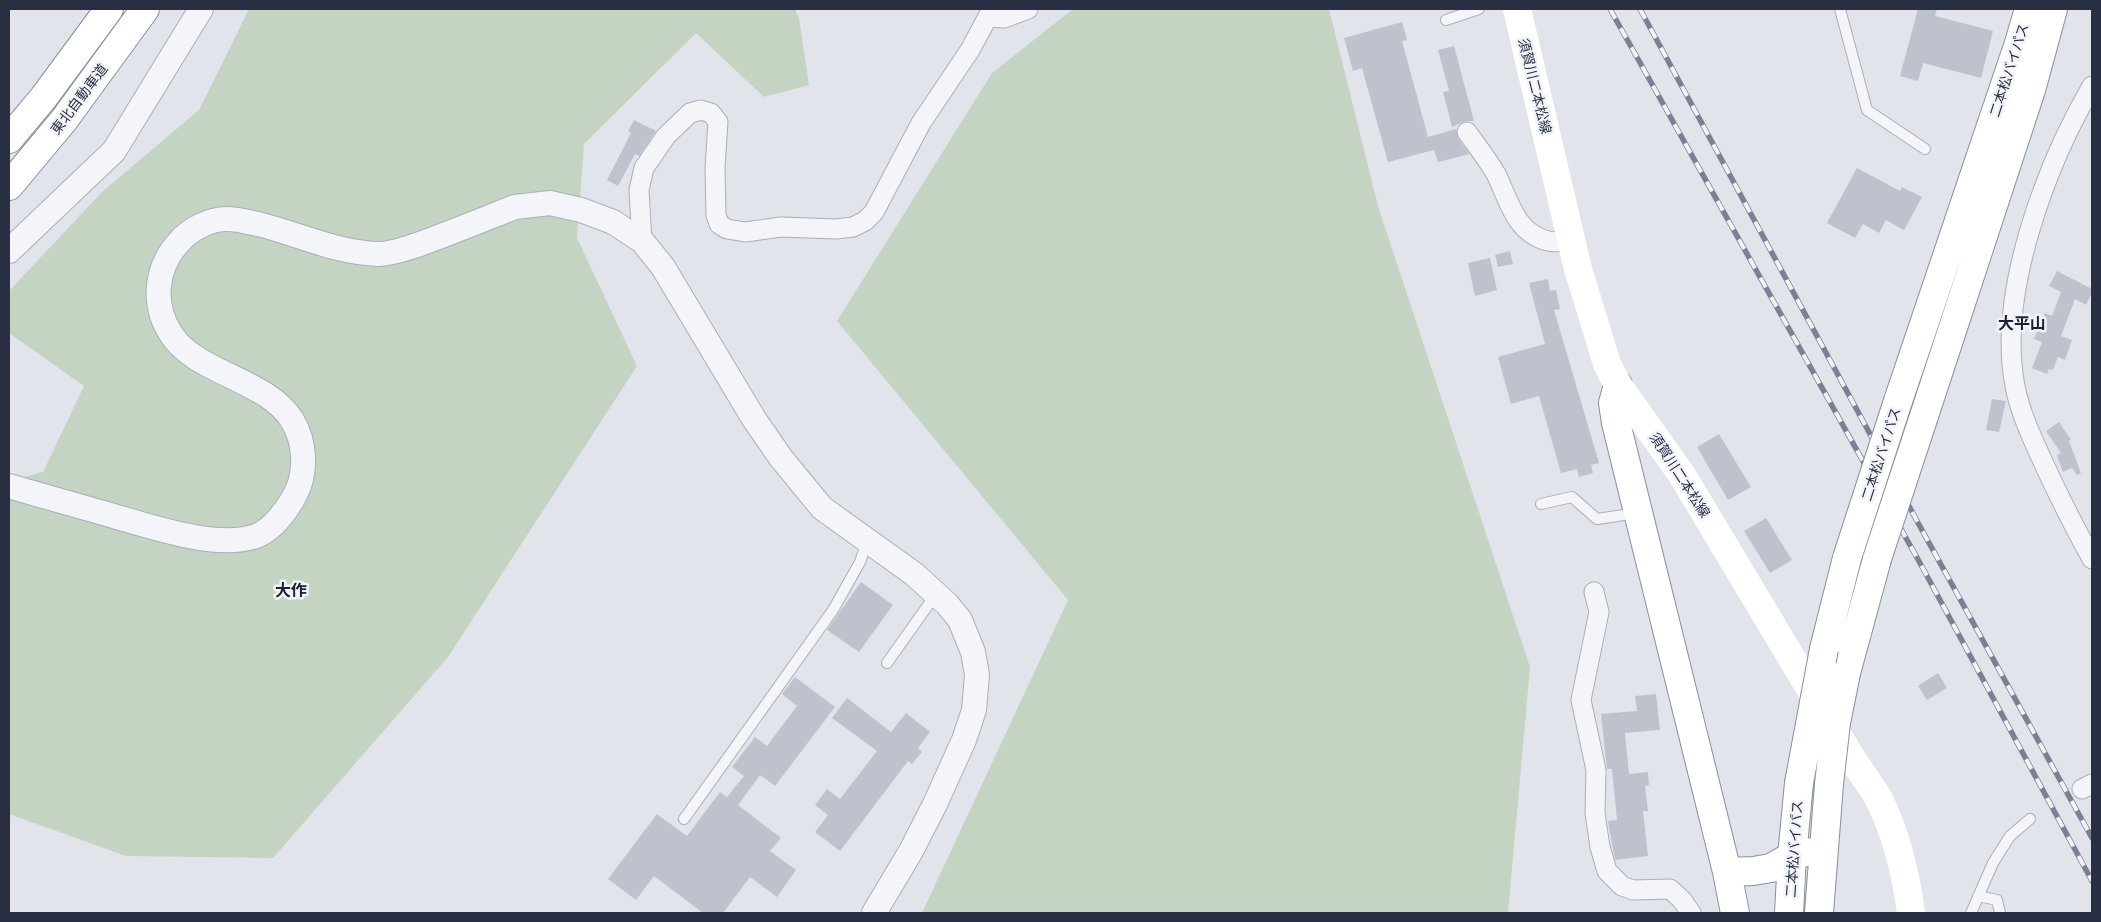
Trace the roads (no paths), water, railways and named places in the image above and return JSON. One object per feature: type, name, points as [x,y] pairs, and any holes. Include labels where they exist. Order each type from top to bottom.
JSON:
[{"type":"main road","points":[[9,139],[44,97],[109,9]]},
{"type":"main road","name":"東北自動車道","points":[[9,186],[64,120],[145,9]]},
{"type":"main road","name":"須賀川二本松線","points":[[1516,9],[1572,241],[1599,342],[1607,364],[1618,384],[1682,475],[1854,762],[1879,800],[1894,836],[1906,876],[1911,913]]},
{"type":"main road","name":"二本松バイパス","points":[[1789,913],[1799,783],[1824,649],[1847,558],[2029,9]]},
{"type":"main road","name":"二本松バイパス","points":[[1819,913],[1829,784],[1836,722],[1846,673],[1877,558],[2031,90],[2053,9]]},
{"type":"main road","points":[[1618,384],[1613,402],[1616,423],[1727,872],[1735,913]]},
{"type":"main road","points":[[1727,872],[1771,868],[1792,856],[1824,848]]},
{"type":"street","points":[[9,251],[114,151],[202,9]]},
{"type":"street","points":[[642,241],[639,190],[644,168],[666,136],[690,113],[701,110],[711,113],[718,122],[715,168],[716,215],[719,224],[727,229],[745,232],[781,227],[836,229],[853,227],[865,221],[874,212],[921,122],[950,81],[990,13],[1004,18],[1028,9]]},
{"type":"street","points":[[2092,86],[2080,107],[2042,193],[2029,233],[2018,279],[2012,316],[2012,354],[2015,388],[2033,439],[2062,503],[2092,559]]},
{"type":"street","points":[[1468,132],[1495,173],[1512,212],[1522,226],[1529,232],[1549,242],[1572,241]]},
{"type":"street","points":[[9,486],[193,538],[239,540],[258,535],[274,523],[288,507],[298,486],[304,454],[292,419],[260,393],[189,353],[172,338],[162,320],[158,302],[159,281],[168,257],[179,242],[191,231],[206,223],[227,219],[246,222],[332,246],[379,254],[395,252],[446,235],[515,207],[550,203],[581,210],[613,222],[642,241],[663,267],[754,419],[781,458],[822,508],[914,574],[947,604],[960,620],[973,652],[977,675],[974,710],[964,740],[910,851],[874,913]]},
{"type":"street","points":[[1594,592],[1600,612],[1581,700],[1596,770],[1595,813],[1600,847],[1607,871],[1622,886],[1633,890],[1670,889],[1682,900],[1691,913]]},
{"type":"lane","points":[[1446,20],[1479,9]]},
{"type":"lane","points":[[1840,9],[1868,110],[1925,149]]},
{"type":"lane","points":[[1541,504],[1572,497],[1598,519],[1638,512]]},
{"type":"lane","points":[[684,819],[833,610],[860,562],[867,542]]},
{"type":"lane","points":[[886,663],[936,594]]},
{"type":"lane","points":[[1971,913],[1993,863],[2010,836],[2030,819]]},
{"type":"lane","points":[[1978,896],[1998,900],[2000,913]]},
{"type":"railway","points":[[1610,9],[1920,563],[2092,881]]},
{"type":"railway","points":[[1640,9],[1923,532],[2092,838]]},
{"type":"district","name":"大平山","points":[[2022,323]]},
{"type":"district","name":"大作","points":[[291,590]]}]
